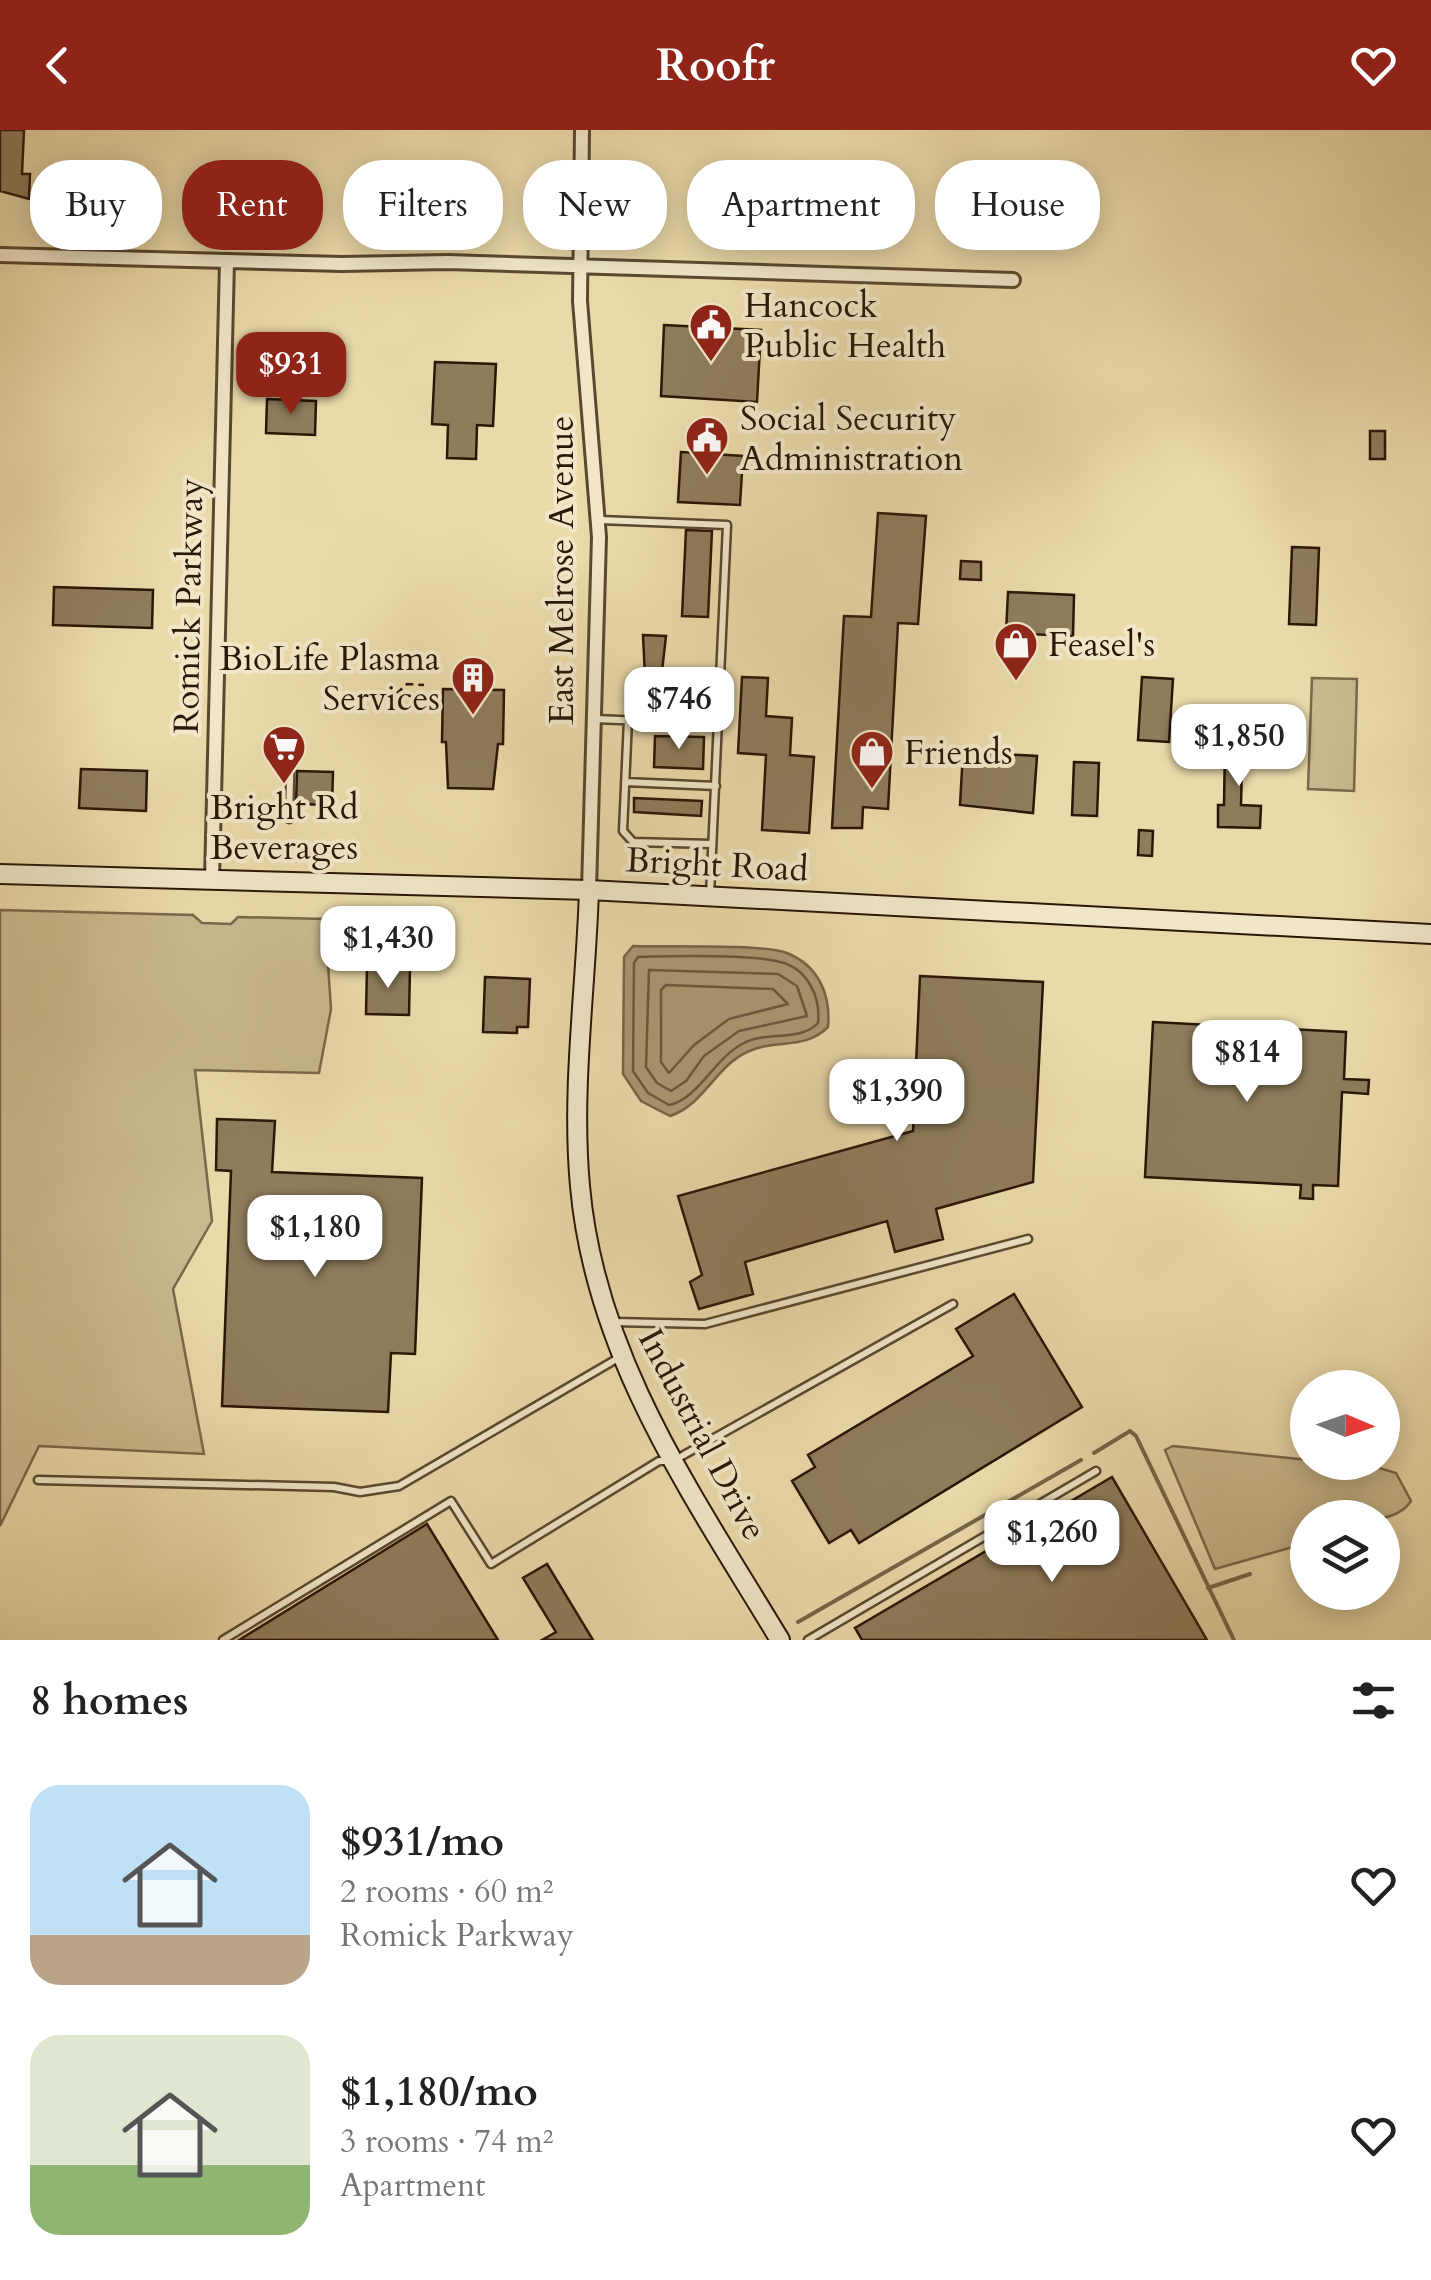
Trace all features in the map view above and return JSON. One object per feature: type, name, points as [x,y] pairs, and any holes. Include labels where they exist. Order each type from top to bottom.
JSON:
[{"type":"main road","name":"Bright Road","points":[[0,874],[588,890],[1431,934]]},
{"type":"main road","name":"Industrial Drive","points":[[588,890],[578,1152],[588,1247],[620,1357],[673,1461],[780,1640]]},
{"type":"street","name":"East Melrose Avenue","points":[[582,130],[578,266],[598,520],[588,890]]},
{"type":"street","points":[[0,256],[578,266],[1013,280]]},
{"type":"street","name":"Romick Parkway","points":[[212,880],[227,262]]},
{"type":"lane","points":[[598,520],[727,525],[710,896]]},
{"type":"lane","points":[[593,719],[718,724]]},
{"type":"lane","points":[[628,720],[623,831],[633,842],[712,844]]},
{"type":"lane","points":[[289,819],[291,741]]},
{"type":"lane","points":[[625,782],[716,786]]},
{"type":"lane","points":[[608,1322],[705,1324],[1028,1239]]},
{"type":"lane","points":[[223,1640],[451,1501],[490,1564],[659,1461],[673,1461],[954,1304]]},
{"type":"lane","points":[[38,1480],[334,1487],[360,1492],[399,1486],[620,1357]]},
{"type":"lane","points":[[808,1640],[1096,1471]]},
{"type":"path","points":[[372,696],[392,698],[407,684],[424,685]]},
{"type":"shaded area","points":[[1312,678],[1357,679],[1354,791],[1308,789]]},
{"type":"shaded area","points":[[367,909],[432,912],[435,934],[418,937],[410,951],[370,950],[365,944]]},
{"type":"shaded area","points":[[0,910],[193,915],[202,923],[231,924],[238,917],[325,919],[331,1009],[319,1073],[195,1070],[212,1221],[173,1289],[204,1454],[39,1446],[0,1526]]},
{"type":"shaded area","points":[[1173,1446],[1290,1458],[1290,1480],[1400,1480],[1411,1501],[1400,1511],[1400,1500],[1290,1500],[1290,1548],[1215,1569],[1165,1450]]},
{"type":"water","points":[[633,946],[737,947],[787,953],[807,966],[821,983],[828,1027],[809,1039],[747,1052],[726,1067],[692,1103],[670,1116],[641,1101],[623,1074],[624,957]]},
{"type":"building","points":[[0,130],[24,130],[22,174],[30,174],[29,199],[0,191]]},
{"type":"building","name":"Hancock Public Health","points":[[664,325],[761,330],[757,402],[661,396]]},
{"type":"building","points":[[435,362],[496,364],[493,426],[477,425],[476,459],[447,458],[448,425],[432,424]]},
{"type":"building","points":[[267,399],[316,401],[315,435],[266,433]]},
{"type":"building","points":[[1370,431],[1385,431],[1385,459],[1370,459]]},
{"type":"building","name":"Social Security Administration","points":[[681,452],[743,456],[740,505],[678,502]]},
{"type":"building","points":[[878,513],[926,516],[918,624],[898,623],[888,809],[863,807],[862,828],[832,828],[844,616],[871,617]]},
{"type":"building","points":[[686,530],[712,531],[708,617],[682,616]]},
{"type":"building","points":[[1292,547],[1319,548],[1316,625],[1289,624]]},
{"type":"building","points":[[961,561],[981,562],[981,580],[960,579]]},
{"type":"building","points":[[54,587],[153,590],[152,628],[53,625]]},
{"type":"building","points":[[1008,592],[1074,595],[1073,636],[1006,633]]},
{"type":"building","points":[[643,635],[666,636],[659,698],[646,698]]},
{"type":"building","points":[[742,677],[768,678],[766,716],[792,718],[790,755],[814,757],[809,833],[762,830],[766,755],[738,753]]},
{"type":"building","points":[[1142,677],[1173,679],[1169,742],[1138,740]]},
{"type":"building","name":"BioLife Plasma Services","points":[[443,689],[504,690],[503,744],[498,744],[493,789],[448,788],[446,742],[442,742]]},
{"type":"building","points":[[655,736],[704,737],[703,769],[654,767]]},
{"type":"building","points":[[1225,746],[1261,747],[1261,767],[1242,766],[1241,805],[1261,806],[1260,828],[1218,827],[1218,805],[1224,805]]},
{"type":"building","points":[[963,752],[1037,756],[1033,813],[960,805]]},
{"type":"building","points":[[1074,762],[1099,763],[1097,816],[1072,815]]},
{"type":"building","points":[[81,769],[147,771],[146,811],[79,808]]},
{"type":"building","points":[[297,771],[333,772],[332,805],[296,804]]},
{"type":"building","points":[[634,798],[702,801],[701,816],[634,812]]},
{"type":"building","points":[[1139,830],[1153,831],[1152,856],[1138,855]]},
{"type":"building","points":[[367,966],[410,968],[409,1015],[366,1014]]},
{"type":"building","points":[[920,976],[1043,982],[1033,1182],[936,1209],[943,1239],[895,1252],[887,1221],[745,1262],[753,1294],[699,1309],[690,1282],[702,1275],[678,1196],[913,1131]]},
{"type":"building","points":[[485,977],[530,979],[528,1027],[517,1027],[517,1033],[483,1032]]},
{"type":"building","points":[[1153,1022],[1346,1032],[1344,1079],[1369,1080],[1368,1094],[1342,1092],[1338,1186],[1313,1185],[1313,1199],[1300,1198],[1301,1185],[1145,1177]]},
{"type":"building","points":[[217,1119],[275,1121],[272,1172],[422,1178],[415,1354],[391,1353],[388,1412],[222,1406],[231,1171],[216,1170]]},
{"type":"building","points":[[1014,1294],[1082,1407],[859,1543],[851,1530],[829,1543],[792,1481],[815,1467],[808,1455],[973,1356],[956,1329]]},
{"type":"building","points":[[1112,1477],[1207,1640],[862,1640],[855,1628]]},
{"type":"building","points":[[427,1524],[498,1640],[239,1640]]},
{"type":"building","points":[[547,1564],[593,1640],[542,1640],[556,1632],[523,1578]]},
{"type":"waterway","points":[[1094,1453],[1130,1431],[1136,1436],[1234,1640]]},
{"type":"waterway","points":[[798,1622],[1081,1460]]},
{"type":"waterway","points":[[1208,1588],[1250,1574]]},
{"type":"place","name":"Hancock Public Health","points":[[711,363]]},
{"type":"place","name":"Social Security Administration","points":[[707,476]]},
{"type":"place","name":"Feasel's","points":[[1016,682]]},
{"type":"place","name":"BioLife Plasma Services","points":[[473,716]]},
{"type":"place","name":"Bright Rd Beverages","points":[[284,785]]},
{"type":"place","name":"Friends","points":[[872,790]]}]
